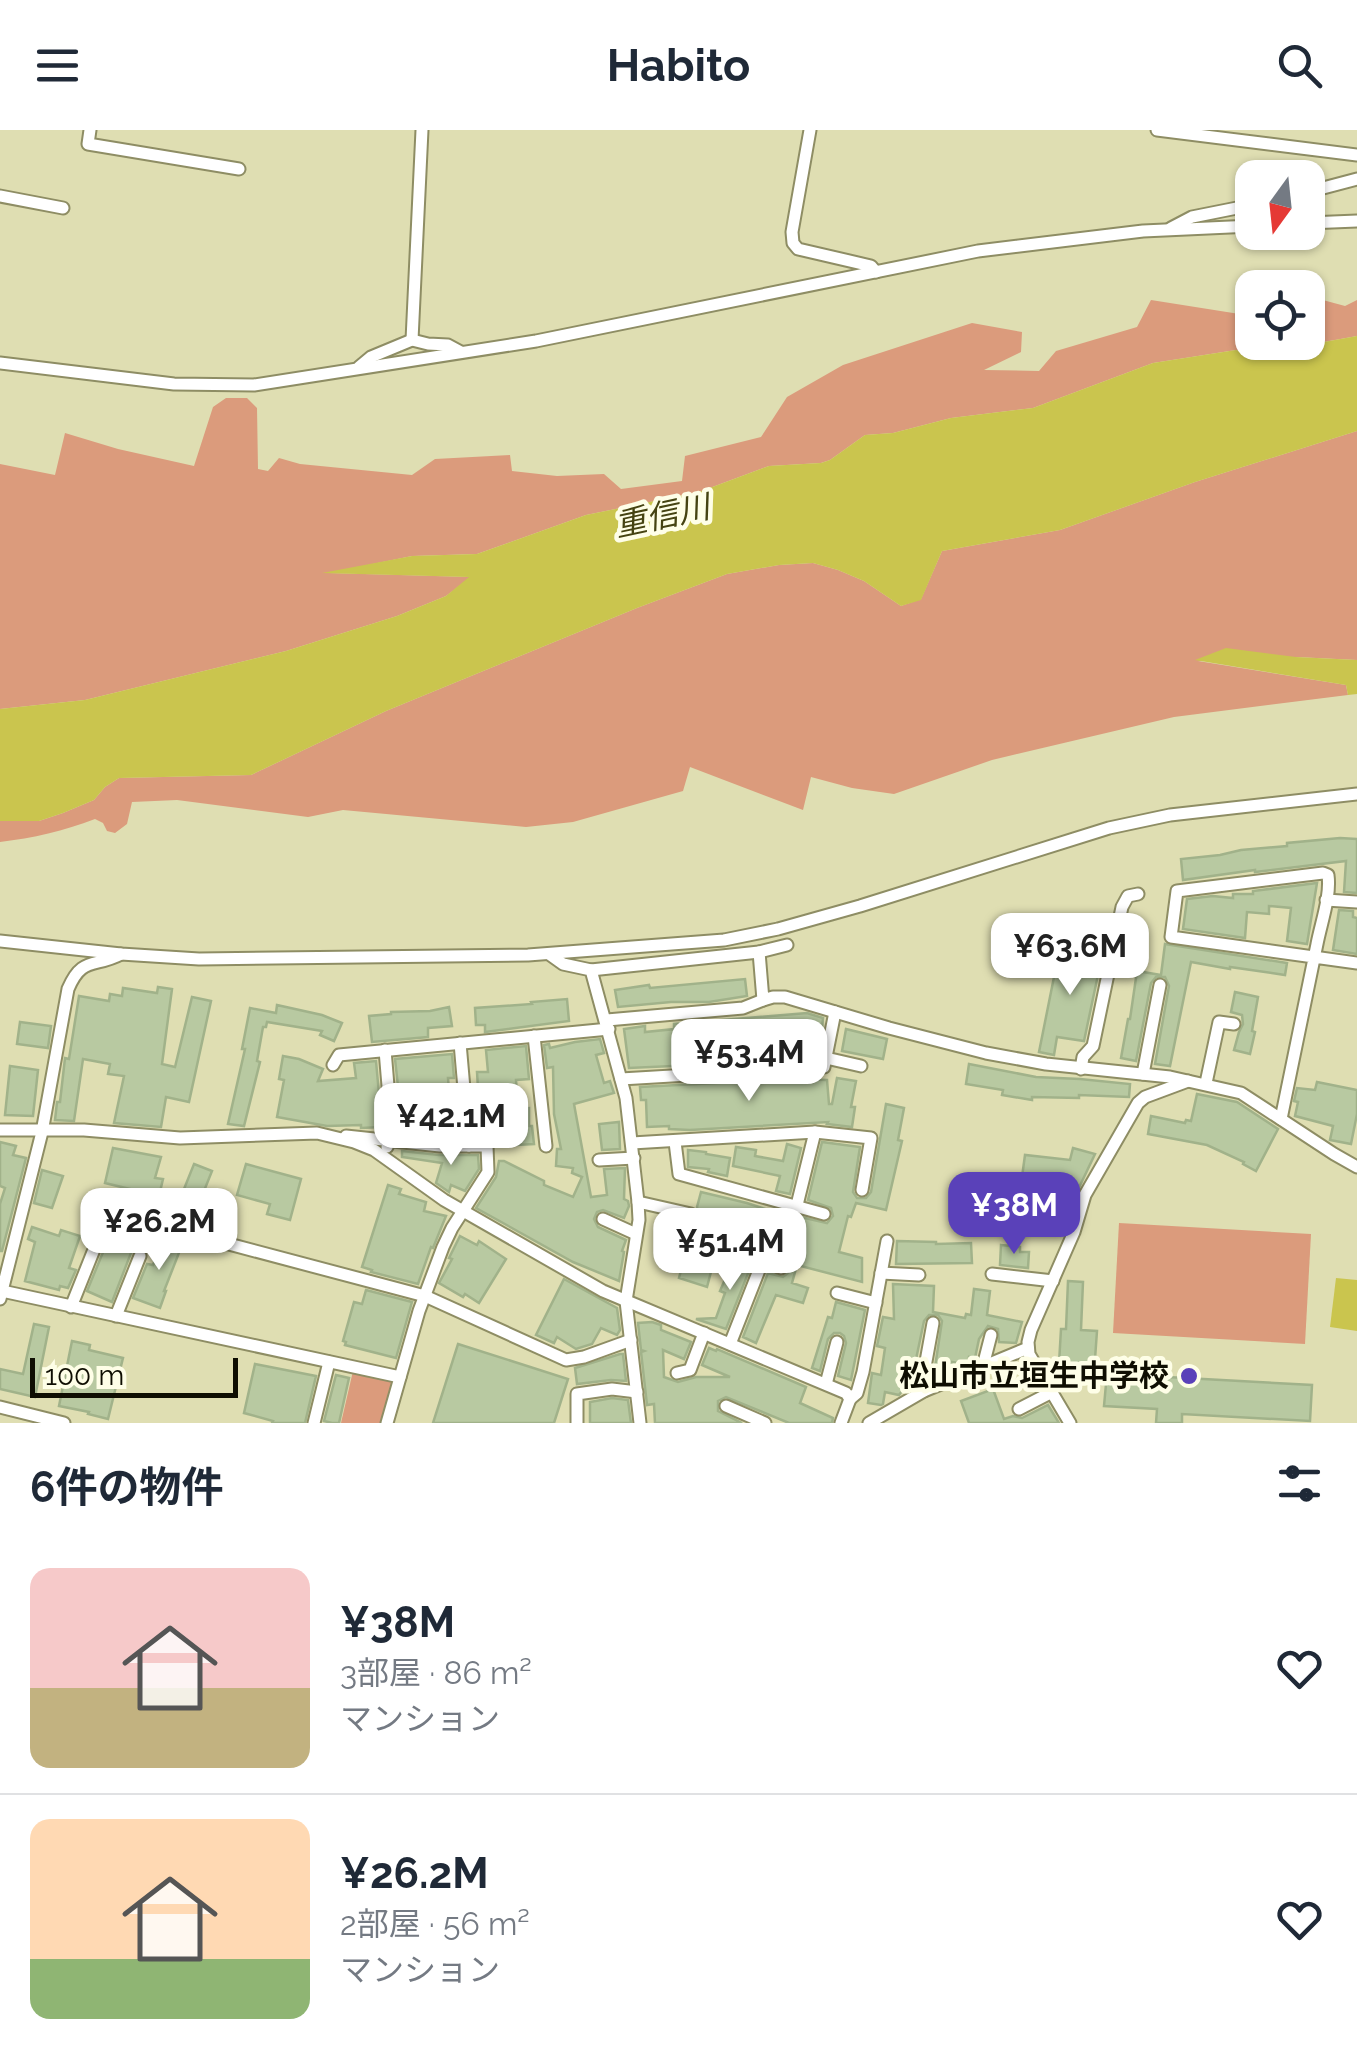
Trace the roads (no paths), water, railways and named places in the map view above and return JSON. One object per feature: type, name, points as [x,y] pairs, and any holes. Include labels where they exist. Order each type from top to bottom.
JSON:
[{"type":"street","points":[[90,130],[88,144],[239,170]]},
{"type":"street","points":[[412,340],[422,130]]},
{"type":"street","points":[[810,130],[793,243],[798,249],[871,266],[876,272]]},
{"type":"street","points":[[1157,130],[1357,155]]},
{"type":"street","points":[[1325,187],[1357,179]]},
{"type":"street","points":[[0,196],[63,208]]},
{"type":"street","points":[[1167,230],[1192,216],[1235,208]]},
{"type":"street","points":[[1325,223],[1357,221]]},
{"type":"street","points":[[0,363],[174,384],[254,385],[536,341],[978,252],[1167,230],[1235,227]]},
{"type":"street","points":[[356,370],[371,357],[412,340],[448,345],[463,352]]},
{"type":"street","points":[[0,941],[199,959],[549,954],[724,940],[860,906],[1109,828],[1170,815],[1357,794]]},
{"type":"street","points":[[1281,1119],[1314,956],[1330,880],[1328,875],[1178,891],[1171,937],[1314,956],[1357,963]]},
{"type":"street","points":[[1082,1068],[1083,1057],[1093,1046],[1122,907],[1128,896],[1138,894]]},
{"type":"street","points":[[1326,900],[1357,902]]},
{"type":"street","points":[[549,954],[564,964],[592,970],[759,952],[788,945]]},
{"type":"street","points":[[759,952],[763,1000]]},
{"type":"street","points":[[121,954],[108,961],[84,965],[73,977],[64,1000],[42,1132],[1,1295],[71,1306],[400,1377]]},
{"type":"street","points":[[592,970],[622,1079],[634,1158],[638,1202],[626,1301],[640,1423]]},
{"type":"street","points":[[1143,1074],[1162,994]]},
{"type":"street","points":[[333,1065],[338,1054],[534,1036],[743,1008],[773,997],[785,997],[986,1053],[1206,1083],[1241,1093],[1357,1167]]},
{"type":"street","points":[[622,1079],[824,1067],[835,1012]]},
{"type":"street","points":[[1206,1083],[1219,1022],[1234,1024]]},
{"type":"street","points":[[534,1036],[546,1146]]},
{"type":"street","points":[[460,1043],[469,1146]]},
{"type":"street","points":[[384,1050],[392,1134],[386,1150],[389,1160]]},
{"type":"street","points":[[826,1058],[861,1066]]},
{"type":"street","points":[[1070,1423],[1029,1354],[1031,1330],[1074,1232],[1086,1194],[1138,1102],[1188,1082]]},
{"type":"street","points":[[0,1130],[84,1130],[180,1138],[317,1133],[374,1150],[444,1200],[603,1291],[826,1384],[850,1399]]},
{"type":"street","points":[[632,1142],[815,1132],[871,1138],[862,1190]]},
{"type":"street","points":[[797,1206],[815,1132]]},
{"type":"street","points":[[337,1139],[350,1136],[440,1146],[486,1146],[488,1172],[443,1246],[386,1423]]},
{"type":"street","points":[[676,1142],[679,1174],[824,1214]]},
{"type":"street","points":[[599,1160],[634,1158]]},
{"type":"street","points":[[71,1306],[108,1212],[112,1205],[124,1201],[225,1243],[425,1296],[566,1360],[631,1340]]},
{"type":"street","points":[[638,1202],[690,1214]]},
{"type":"street","points":[[603,1220],[636,1234]]},
{"type":"street","points":[[841,1423],[864,1372],[887,1241]]},
{"type":"street","points":[[744,1253],[782,1268]]},
{"type":"street","points":[[116,1316],[140,1256]]},
{"type":"street","points":[[730,1344],[763,1260]]},
{"type":"street","points":[[881,1274],[918,1275]]},
{"type":"street","points":[[992,1274],[1053,1282]]},
{"type":"street","points":[[837,1292],[876,1303]]},
{"type":"street","points":[[924,1391],[932,1323]]},
{"type":"street","points":[[677,1373],[690,1370],[704,1333]]},
{"type":"street","points":[[983,1366],[990,1335]]},
{"type":"street","points":[[826,1384],[837,1342]]},
{"type":"street","points":[[870,1423],[924,1391],[1028,1348]]},
{"type":"street","points":[[314,1423],[328,1362]]},
{"type":"street","points":[[592,1418],[577,1420],[577,1394],[612,1389],[638,1392]]},
{"type":"street","points":[[1019,1409],[1052,1392]]},
{"type":"street","points":[[0,1406],[64,1423]]},
{"type":"street","points":[[726,1406],[765,1423]]},
{"type":"water","name":"重信川","points":[[1357,336],[1357,431],[1060,530],[942,551],[921,600],[901,606],[864,581],[813,563],[727,574],[386,711],[251,775],[119,778],[94,800],[63,813],[39,821],[0,821],[0,709],[85,700],[286,651],[397,616],[446,596],[469,577],[322,573],[412,556],[477,554],[586,515],[699,492],[769,466],[821,463],[865,435],[893,433],[951,418],[1033,408],[1153,363],[1235,350],[1235,360],[1325,360],[1325,342]]},
{"type":"water","points":[[1226,648],[1357,660],[1357,694],[1348,695],[1346,685],[1195,660]]},
{"type":"water","points":[[1336,1278],[1357,1280],[1357,1331],[1330,1327]]},
{"type":"place","name":"松山市立垣生中学校","points":[[1189,1376]]}]
